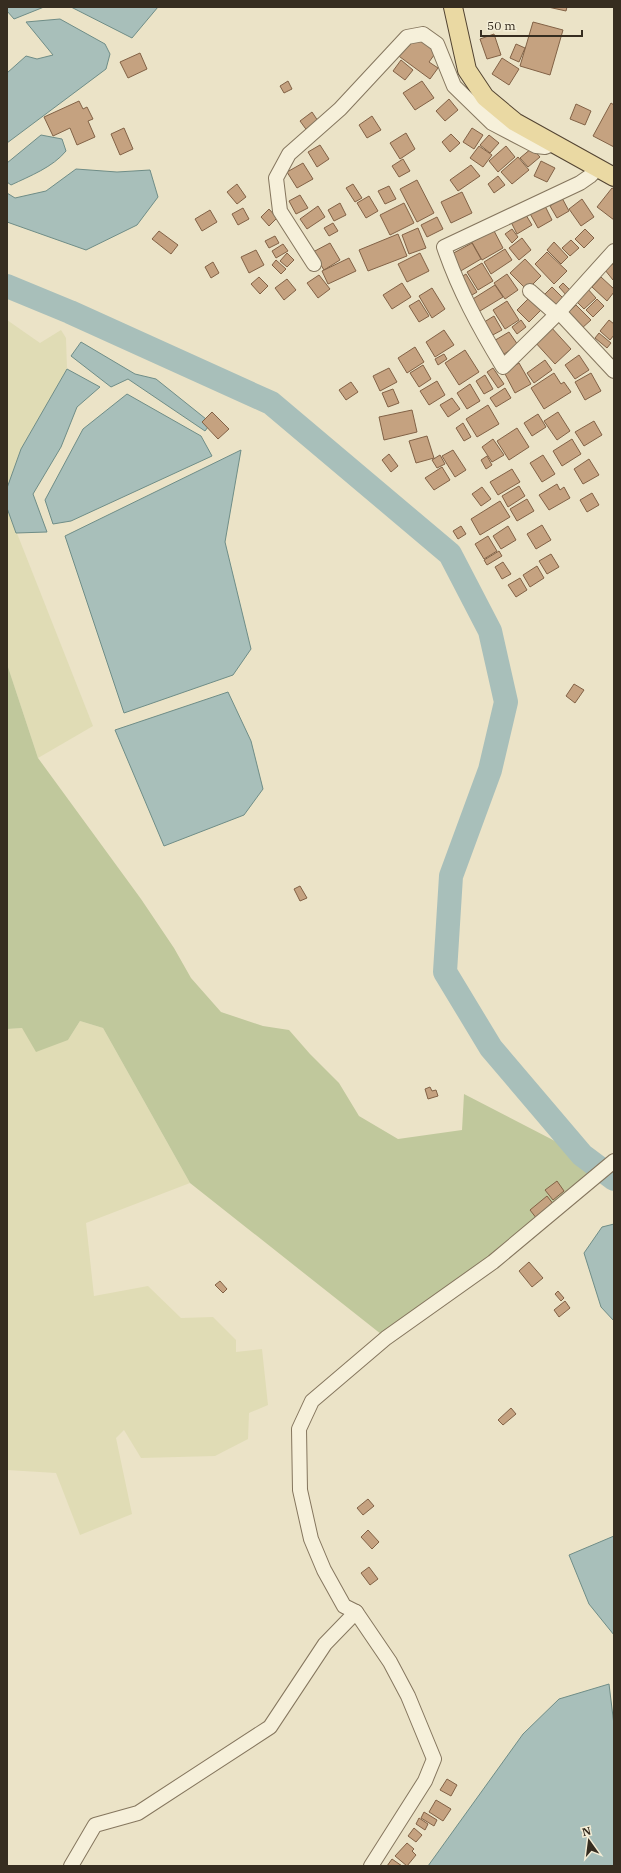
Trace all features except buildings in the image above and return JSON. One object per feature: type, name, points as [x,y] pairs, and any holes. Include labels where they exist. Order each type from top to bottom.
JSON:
[{"type":"main road","points":[[453,7],[467,70],[485,97],[515,122],[614,177]]},
{"type":"street","points":[[314,264],[280,211],[276,178],[289,154],[340,109],[407,37],[423,34],[437,44],[454,86],[492,123],[536,146],[553,144]]},
{"type":"street","points":[[597,168],[590,176],[580,183],[444,246],[455,279],[476,323],[503,367],[557,313],[614,250]]},
{"type":"street","points":[[530,291],[557,313],[614,371]]},
{"type":"street","points":[[371,1866],[425,1781],[434,1759],[408,1696],[390,1662],[356,1612],[344,1606],[324,1570],[312,1539],[300,1490],[299,1429],[312,1401],[386,1338],[493,1262],[614,1161]]},
{"type":"street","points":[[71,1866],[95,1825],[138,1814],[270,1726],[325,1644],[356,1612]]},
{"type":"shaded area","points":[[7,320],[40,343],[61,330],[66,338],[67,369],[21,449],[7,488]]},
{"type":"shaded area","points":[[7,508],[93,726],[38,758],[7,664]]},
{"type":"shaded area","points":[[80,1021],[103,1028],[190,1183],[86,1223],[94,1296],[148,1286],[181,1318],[213,1317],[236,1340],[236,1352],[262,1349],[268,1405],[249,1413],[248,1439],[215,1456],[141,1458],[124,1430],[116,1438],[132,1514],[80,1535],[56,1473],[7,1470],[7,1029],[22,1028],[68,1040]]},
{"type":"green space","points":[[7,664],[38,758],[141,899],[174,948],[191,978],[221,1012],[263,1026],[289,1030],[339,1083],[359,1116],[398,1139],[462,1130],[464,1094],[582,1155],[596,1166],[571,1197],[386,1338],[190,1183],[103,1028],[80,1021],[68,1040],[36,1052],[22,1028],[7,1029]]},
{"type":"water","points":[[7,7],[44,7],[14,19],[7,11]]},
{"type":"water","points":[[71,7],[158,7],[132,38]]},
{"type":"water","points":[[60,19],[105,44],[110,54],[106,69],[7,143],[7,73],[26,56],[37,59],[53,55],[26,22]]},
{"type":"water","points":[[41,135],[62,139],[66,151],[55,162],[33,175],[11,185],[7,182],[7,163]]},
{"type":"water","points":[[76,169],[117,172],[150,170],[158,197],[137,225],[86,250],[7,222],[7,193],[15,198],[46,191]]},
{"type":"water","points":[[81,342],[135,374],[156,379],[211,423],[205,431],[128,379],[111,387],[71,356]]},
{"type":"water","points":[[67,369],[100,387],[77,407],[61,447],[33,494],[47,532],[16,533],[7,508],[7,488],[21,449]]},
{"type":"water","points":[[127,394],[201,436],[212,456],[71,521],[53,524],[45,500],[83,429]]},
{"type":"water","points":[[241,450],[225,542],[251,649],[233,675],[124,713],[65,536]]},
{"type":"water","points":[[228,692],[251,741],[263,789],[244,815],[164,846],[115,730]]},
{"type":"water","points":[[614,1224],[614,1321],[601,1307],[584,1253],[602,1227]]},
{"type":"water","points":[[614,1536],[614,1635],[589,1604],[569,1555]]},
{"type":"water","points":[[609,1684],[614,1725],[614,1866],[428,1866],[523,1734],[559,1699]]},
{"type":"waterway","points":[[7,286],[70,312],[271,403],[450,554],[490,631],[506,702],[490,770],[451,876],[445,972],[491,1048],[582,1155],[614,1179]]}]
